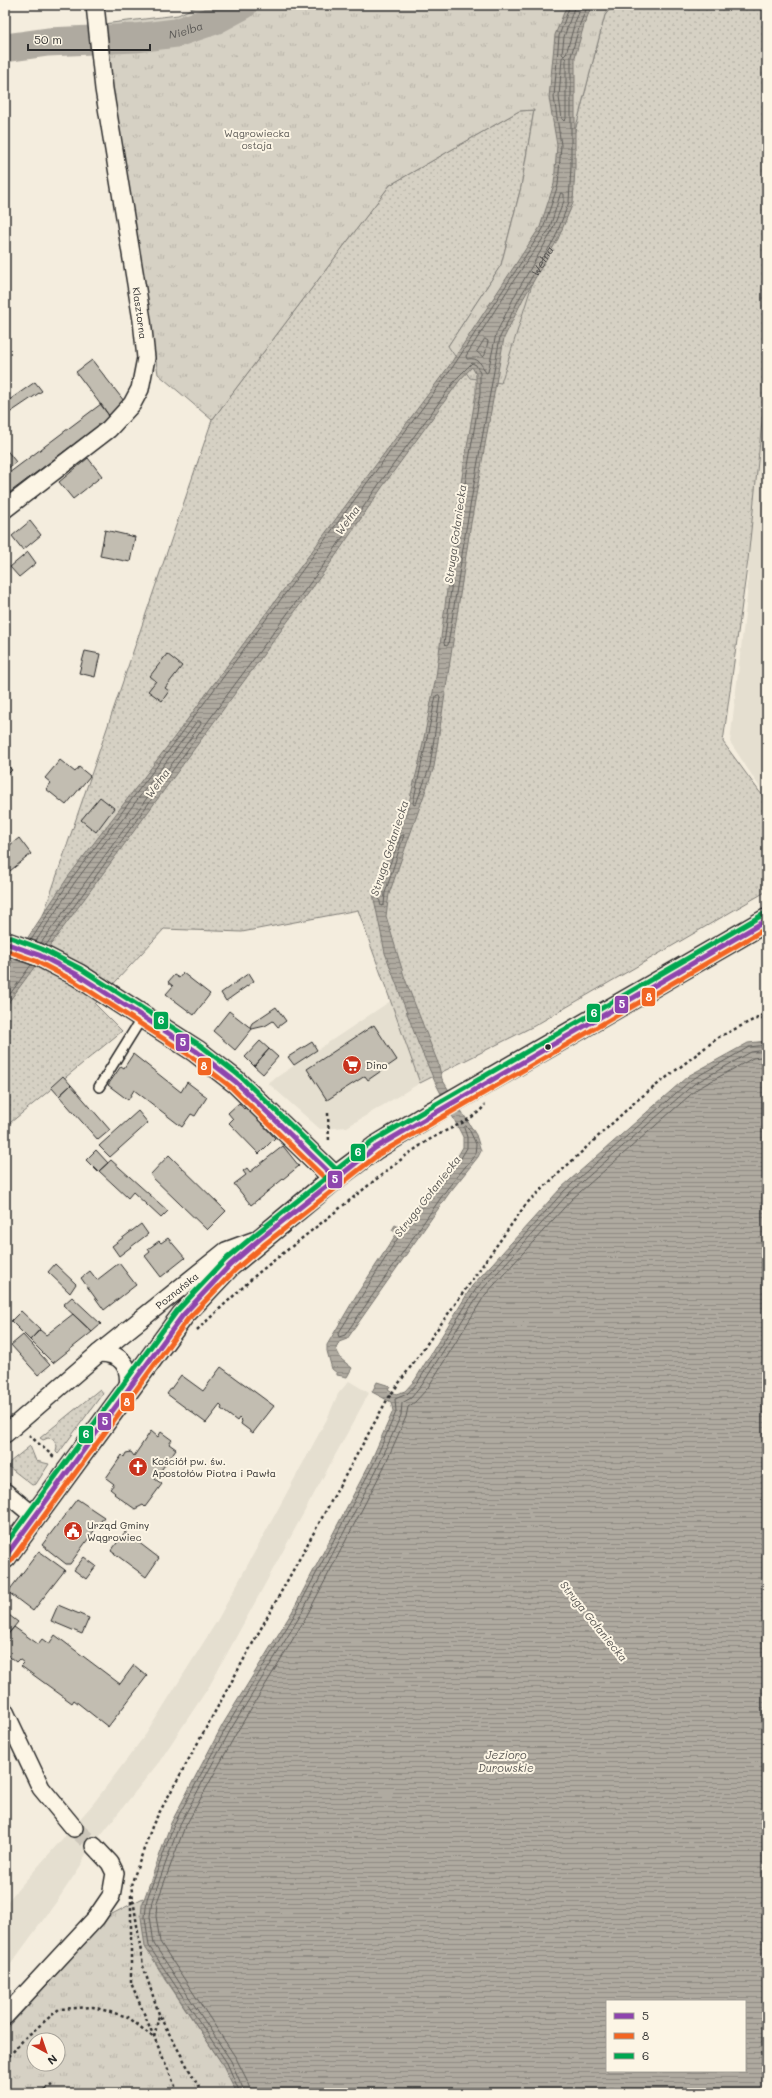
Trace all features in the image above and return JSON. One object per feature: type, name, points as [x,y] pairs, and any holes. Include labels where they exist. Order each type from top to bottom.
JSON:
[{"type":"main road","points":[[5,1557],[128,1387],[183,1315],[230,1265],[260,1239],[335,1178],[375,1148],[434,1112],[767,920]]},
{"type":"main road","points":[[5,943],[44,958],[78,975],[196,1051],[236,1082],[335,1178]]},
{"type":"street","name":"Klasztorna","points":[[5,509],[122,417],[140,389],[143,378],[146,358],[142,320],[100,57],[95,13]]},
{"type":"street","name":"Poznańska","points":[[10,1429],[226,1251],[260,1239]]},
{"type":"street","points":[[100,1354],[109,1353],[124,1361],[130,1377],[128,1387]]},
{"type":"street","points":[[5,1492],[34,1516]]},
{"type":"street","points":[[5,1712],[41,1788],[74,1828]]},
{"type":"street","points":[[5,2016],[96,1918],[111,1896],[115,1873],[110,1863],[94,1846]]},
{"type":"lane","points":[[98,1087],[143,1016]]},
{"type":"path","points":[[178,2093],[131,1983],[131,1885],[153,1824],[171,1790],[392,1391],[526,1204],[636,1101],[720,1037],[767,1011]]},
{"type":"path","points":[[755,1019],[767,1019]]},
{"type":"path","points":[[328,1113],[329,1142]]},
{"type":"path","points":[[195,1332],[257,1274],[408,1154],[434,1137],[457,1126],[471,1117]]},
{"type":"path","points":[[10,1429],[69,1469]]},
{"type":"path","points":[[131,1885],[143,1966],[159,2015],[202,2093]]},
{"type":"path","points":[[5,2061],[25,2038],[59,2008],[93,2007],[121,2015],[128,2018],[154,2038]]},
{"type":"path","points":[[154,2038],[159,2015]]},
{"type":"path","points":[[40,2093],[52,2085]]},
{"type":"shaded area","points":[[767,312],[767,798],[730,742],[747,597],[757,396]]},
{"type":"shaded area","points":[[392,1000],[420,1083],[347,1127],[320,1129],[268,1083]]},
{"type":"shaded area","points":[[349,1381],[369,1393],[210,1685],[159,1762],[84,1856],[83,1862],[57,1901],[5,1972],[5,1904],[93,1804],[146,1734],[217,1621],[327,1419],[338,1394]]},
{"type":"green space","name":"Wągrowiecka ostoja","points":[[199,5],[613,5],[605,15],[550,227],[501,383],[470,378],[448,346],[501,265],[521,187],[534,110],[519,111],[390,185],[212,420],[158,374],[103,24],[178,15]]},
{"type":"green space","points":[[613,5],[767,5],[767,372],[748,560],[723,742],[767,802],[767,891],[534,1026],[420,1083],[358,910],[242,932],[164,929],[95,1004],[122,1031],[5,1127],[5,945],[28,960],[212,420],[390,185],[519,111],[534,110],[521,187],[501,265],[448,346],[550,227],[605,15]]},
{"type":"green space","points":[[100,1389],[103,1393],[58,1454],[56,1452],[57,1446],[53,1439],[48,1438],[43,1440],[40,1438]]},
{"type":"green space","points":[[30,1446],[36,1461],[49,1464],[36,1484],[32,1485],[9,1467],[10,1462]]},
{"type":"green space","points":[[143,1898],[156,1965],[223,2065],[237,2093],[5,2093],[5,2031],[110,1915]]},
{"type":"water","points":[[567,5],[592,5],[584,25],[575,57],[575,168],[573,203],[558,239],[523,299],[504,338],[470,529],[434,767],[389,894],[386,916],[405,979],[438,1063],[442,1079],[476,1135],[481,1151],[478,1157],[450,1192],[347,1339],[339,1342],[336,1349],[341,1359],[352,1368],[347,1377],[337,1375],[337,1373],[332,1369],[327,1351],[327,1345],[357,1294],[397,1233],[392,1230],[395,1225],[401,1228],[422,1199],[455,1161],[463,1147],[463,1137],[435,1082],[418,1043],[385,953],[373,894],[406,814],[419,763],[436,677],[459,495],[476,393],[476,374],[472,367],[460,380],[383,486],[332,561],[5,1007],[5,972],[68,877],[173,739],[449,366],[540,227],[554,184],[557,145],[549,98],[555,35]]},
{"type":"water","name":"Jezioro Durowskie","points":[[767,1041],[767,2093],[237,2093],[223,2065],[145,1947],[141,1917],[142,1905],[171,1823],[223,1724],[292,1612],[371,1461],[393,1411],[391,1402],[372,1392],[377,1382],[390,1386],[388,1389],[396,1394],[405,1391],[415,1380],[472,1286],[561,1188],[688,1076],[748,1043]]},
{"type":"building","points":[[92,360],[124,401],[110,417],[76,372]]},
{"type":"building","points":[[35,382],[42,391],[5,416],[5,403]]},
{"type":"building","points":[[101,404],[110,417],[5,496],[5,476]]},
{"type":"building","points":[[5,448],[16,462],[7,469],[5,467]]},
{"type":"building","points":[[88,458],[102,476],[73,499],[59,482]]},
{"type":"building","points":[[30,521],[41,535],[23,550],[12,536]]},
{"type":"building","points":[[105,530],[135,537],[130,562],[100,556]]},
{"type":"building","points":[[28,552],[36,563],[19,577],[10,567]]},
{"type":"building","points":[[85,651],[100,654],[95,677],[79,673]]},
{"type":"building","points":[[167,654],[182,666],[165,688],[169,691],[162,701],[148,691],[156,681],[150,676]]},
{"type":"building","points":[[60,760],[75,772],[79,767],[90,776],[66,805],[46,789],[51,783],[45,778]]},
{"type":"building","points":[[5,763],[12,770],[5,777]]},
{"type":"building","points":[[100,797],[114,808],[96,832],[81,820]]},
{"type":"building","points":[[19,838],[31,854],[5,875],[5,849]]},
{"type":"building","points":[[183,973],[210,994],[194,1015],[166,994],[173,986],[168,982],[174,975],[179,978]]},
{"type":"building","points":[[249,973],[254,981],[226,1001],[221,993]]},
{"type":"building","points":[[276,1007],[286,1021],[278,1027],[273,1021],[265,1026],[252,1029],[250,1027],[252,1023]]},
{"type":"building","points":[[229,1011],[252,1029],[235,1050],[213,1031]]},
{"type":"building","name":"Dino","points":[[374,1025],[397,1060],[368,1080],[365,1076],[327,1100],[307,1069]]},
{"type":"building","points":[[260,1041],[269,1049],[254,1066],[245,1057]]},
{"type":"building","points":[[312,1042],[317,1050],[294,1065],[288,1057]]},
{"type":"building","points":[[269,1049],[278,1057],[263,1074],[254,1066]]},
{"type":"building","points":[[133,1054],[181,1092],[187,1082],[207,1097],[195,1116],[191,1114],[182,1127],[134,1090],[128,1100],[108,1085],[121,1066],[124,1068]]},
{"type":"building","points":[[63,1076],[71,1085],[59,1096],[51,1087]]},
{"type":"building","points":[[71,1085],[110,1130],[98,1140],[59,1096]]},
{"type":"building","points":[[239,1103],[244,1109],[246,1107],[275,1138],[259,1154],[229,1123],[233,1119],[228,1113]]},
{"type":"building","points":[[138,1111],[148,1123],[110,1157],[99,1146]]},
{"type":"building","points":[[283,1146],[299,1166],[251,1205],[234,1184],[246,1175],[243,1171],[247,1168],[250,1172]]},
{"type":"building","points":[[96,1150],[108,1163],[98,1172],[86,1160]]},
{"type":"building","points":[[169,1155],[226,1211],[207,1230],[150,1175]]},
{"type":"building","points":[[111,1160],[168,1211],[161,1218],[133,1192],[128,1198],[99,1171]]},
{"type":"building","points":[[141,1224],[148,1234],[119,1256],[112,1246]]},
{"type":"building","points":[[168,1238],[185,1258],[161,1277],[145,1256],[150,1252],[148,1249],[159,1241],[161,1243]]},
{"type":"building","points":[[119,1263],[136,1285],[104,1310],[81,1278],[90,1271],[97,1280]]},
{"type":"building","points":[[55,1264],[76,1284],[70,1293],[48,1272]]},
{"type":"building","points":[[72,1297],[101,1324],[92,1332],[63,1305]]},
{"type":"building","points":[[21,1311],[40,1329],[30,1340],[11,1321]]},
{"type":"building","points":[[73,1314],[92,1332],[53,1363],[30,1340],[40,1330],[46,1335]]},
{"type":"building","points":[[23,1335],[50,1365],[38,1375],[11,1345]]},
{"type":"building","points":[[221,1367],[274,1406],[253,1433],[241,1424],[242,1421],[239,1418],[237,1421],[221,1409],[222,1407],[220,1405],[206,1423],[167,1394],[181,1375],[203,1391]]},
{"type":"building","name":"Kościół pw. św. Apostołów Piotra i Pawła","points":[[151,1431],[158,1437],[161,1432],[172,1440],[169,1444],[176,1449],[155,1479],[162,1484],[145,1507],[143,1505],[135,1509],[114,1494],[115,1493],[110,1489],[114,1484],[106,1478],[122,1455],[124,1457],[126,1453],[131,1452],[134,1456]]},
{"type":"building","name":"Urząd Gminy Wągrowiec","points":[[77,1499],[104,1517],[70,1564],[66,1564],[42,1545]]},
{"type":"building","points":[[125,1532],[159,1558],[146,1577],[111,1551]]},
{"type":"building","points":[[39,1551],[65,1570],[33,1611],[8,1592]]},
{"type":"building","points":[[84,1557],[96,1566],[86,1579],[74,1570]]},
{"type":"building","points":[[58,1605],[89,1618],[82,1634],[51,1621]]},
{"type":"building","points":[[5,1612],[18,1622],[5,1638]]},
{"type":"building","points":[[14,1627],[38,1644],[42,1639],[49,1644],[55,1635],[120,1684],[134,1665],[147,1676],[108,1727],[74,1700],[72,1703],[21,1666],[24,1663],[19,1659],[16,1662],[5,1653],[5,1638]]},
{"type":"waterway","name":"Nielba","points":[[5,48],[48,42],[136,38],[176,33],[215,20],[243,5]]},
{"type":"tunnel","points":[[74,1828],[94,1846]]},
{"type":"transit line","name":"6","points":[[5,1545],[177,1311],[225,1260],[256,1234],[371,1142],[764,914]]},
{"type":"transit line","name":"5","points":[[5,1557],[183,1315],[230,1265],[260,1239],[375,1148],[767,920]]},
{"type":"transit line","name":"8","points":[[11,1561],[188,1319],[235,1270],[265,1244],[379,1154],[767,928]]},
{"type":"transit line","name":"6","points":[[7,936],[42,949],[81,969],[200,1045],[241,1077],[340,1173]]},
{"type":"transit line","name":"5","points":[[5,943],[39,955],[78,975],[196,1051],[236,1082],[335,1178]]},
{"type":"transit line","name":"8","points":[[5,950],[36,961],[74,981],[192,1057],[231,1087],[330,1183]]},
{"type":"place","name":"Dino","points":[[352,1065]]},
{"type":"place","name":"Kościół pw. św. Apostołów Piotra i Pawła","points":[[138,1467]]},
{"type":"place","name":"Urząd Gminy Wągrowiec","points":[[73,1531]]},
{"type":"water label","name":"Wełna","points":[[538,259]]},
{"type":"water label","name":"Wełna","points":[[347,520]]},
{"type":"water label","name":"Struga Gołaniecka","points":[[455,534]]},
{"type":"water label","name":"Wełna","points":[[157,783]]},
{"type":"water label","name":"Struga Gołaniecka","points":[[389,848]]},
{"type":"water label","name":"Struga Gołaniecka","points":[[427,1196]]},
{"type":"water label","name":"Struga Gołaniecka","points":[[594,1621]]}]
